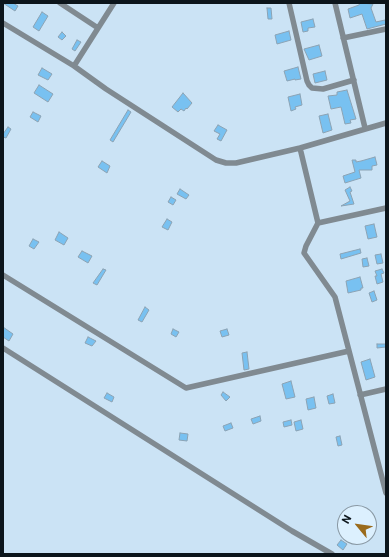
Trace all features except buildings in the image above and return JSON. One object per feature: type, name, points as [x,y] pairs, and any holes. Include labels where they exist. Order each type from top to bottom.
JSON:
[{"type":"street","points":[[60,3],[98,28]]},
{"type":"street","points":[[74,66],[114,3]]},
{"type":"street","points":[[289,3],[309,85],[312,88],[323,89],[354,80]]},
{"type":"street","points":[[335,3],[365,128]]},
{"type":"street","points":[[3,23],[74,66],[216,160],[226,163],[236,163],[300,148],[386,123]]},
{"type":"street","points":[[343,38],[386,29]]},
{"type":"street","points":[[300,148],[318,223],[304,253],[336,297],[386,493]]},
{"type":"street","points":[[318,223],[386,208]]},
{"type":"street","points":[[3,275],[186,388],[349,351]]},
{"type":"street","points":[[3,348],[292,531],[332,554]]},
{"type":"street","points":[[360,395],[386,388]]}]
